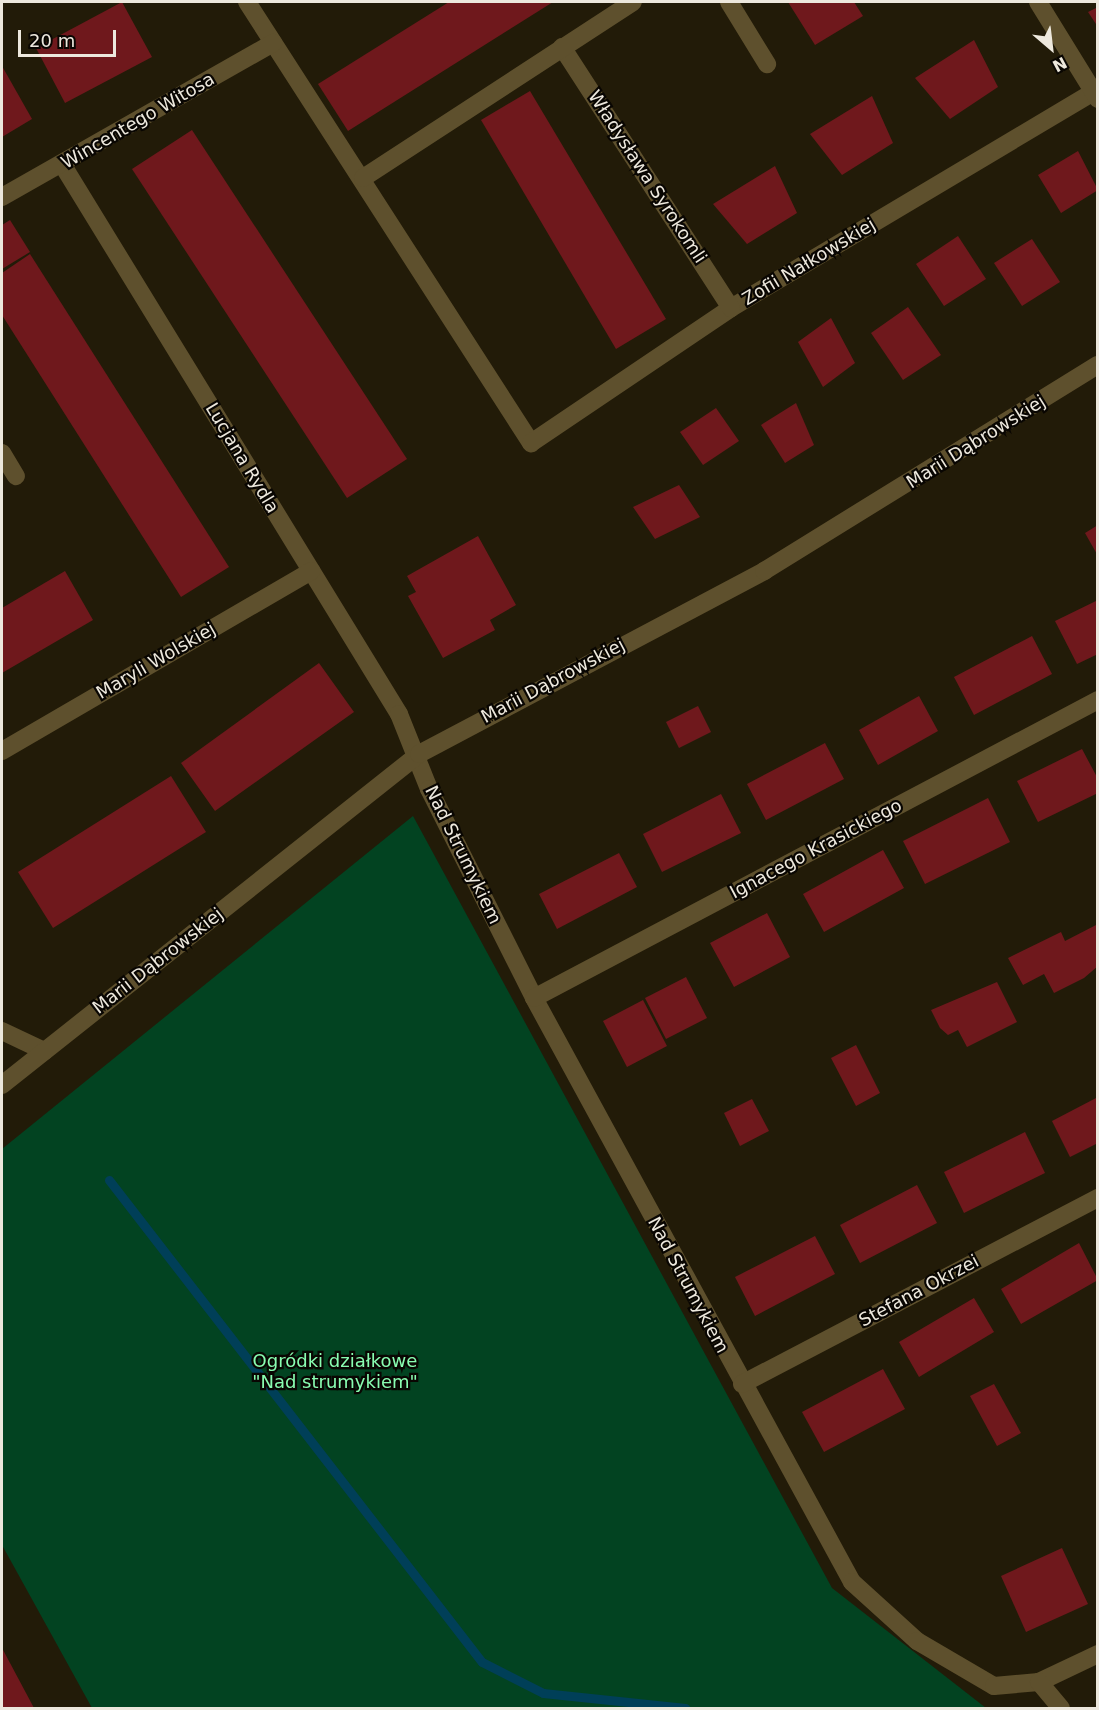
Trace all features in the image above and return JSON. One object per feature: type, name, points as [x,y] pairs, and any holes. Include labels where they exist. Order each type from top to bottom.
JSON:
[{"type":"street","points":[[247,2],[363,178],[633,2]]},
{"type":"street","points":[[729,2],[767,64]]},
{"type":"street","points":[[1038,2],[1095,95]]},
{"type":"street","name":"Wincentego Witosa","points":[[2,197],[273,43]]},
{"type":"street","name":"Władysława Syrokomli","points":[[562,47],[731,308]]},
{"type":"street","name":"Zofii Nałkowskiej","points":[[363,178],[531,443],[731,308],[1095,95]]},
{"type":"street","name":"Lucjana Rydla","points":[[62,164],[311,571],[419,754]]},
{"type":"street","name":"Marii Dąbrowskiej","points":[[2,1084],[419,754],[764,571],[1098,365]]},
{"type":"street","points":[[2,453],[16,476]]},
{"type":"street","name":"Maryli Wolskiej","points":[[2,751],[311,571]]},
{"type":"street","name":"Ignacego Krasickiego","points":[[534,998],[1098,700]]},
{"type":"street","name":"Nad Strumykiem","points":[[419,754],[429,789],[534,998],[742,1384],[852,1582],[917,1641],[994,1686],[1039,1682]]},
{"type":"street","points":[[2,1031],[44,1051]]},
{"type":"street","name":"Stefana Okrzei","points":[[742,1384],[1098,1198]]},
{"type":"street","points":[[1061,1708],[1039,1682],[1098,1654]]},
{"type":"green space","name":"Ogródki działkowe \"Nad strumykiem\"","points":[[413,816],[832,1588],[986,1708],[92,1708],[2,1545],[2,1149]]},
{"type":"building","points":[[122,2],[152,57],[65,103],[36,48]]},
{"type":"building","points":[[449,2],[553,2],[348,131],[318,84]]},
{"type":"building","points":[[788,2],[854,2],[863,16],[815,45]]},
{"type":"building","points":[[1098,7],[1098,27],[1088,12]]},
{"type":"building","points":[[974,40],[998,87],[950,119],[915,78]]},
{"type":"building","points":[[2,66],[32,119],[2,137]]},
{"type":"building","points":[[530,91],[666,319],[616,349],[481,120]]},
{"type":"building","points":[[872,96],[893,143],[842,175],[810,134]]},
{"type":"building","points":[[192,130],[407,459],[347,498],[132,169]]},
{"type":"building","points":[[1078,151],[1098,190],[1061,213],[1038,175]]},
{"type":"building","points":[[775,166],[797,213],[747,244],[713,204]]},
{"type":"building","points":[[10,220],[30,252],[2,269],[2,225]]},
{"type":"building","points":[[958,236],[986,279],[944,306],[916,264]]},
{"type":"building","points":[[1032,239],[1060,282],[1022,306],[994,263]]},
{"type":"building","points":[[30,254],[229,567],[181,597],[2,315],[2,273]]},
{"type":"building","points":[[908,307],[941,355],[903,380],[871,333]]},
{"type":"building","points":[[831,318],[855,363],[823,387],[798,342]]},
{"type":"building","points":[[796,403],[814,445],[785,463],[761,425]]},
{"type":"building","points":[[716,408],[739,441],[703,465],[680,432]]},
{"type":"building","points":[[679,485],[700,517],[655,539],[633,507]]},
{"type":"building","points":[[1098,525],[1098,556],[1085,533]]},
{"type":"building","points":[[478,536],[516,605],[490,620],[495,630],[443,658],[408,596],[416,592],[407,576]]},
{"type":"building","points":[[65,571],[93,620],[2,673],[2,608]]},
{"type":"building","points":[[1098,600],[1098,654],[1077,664],[1055,621]]},
{"type":"building","points":[[1032,636],[1052,674],[974,715],[954,677]]},
{"type":"building","points":[[319,663],[354,712],[215,811],[181,763]]},
{"type":"building","points":[[919,696],[938,731],[878,765],[859,730]]},
{"type":"building","points":[[698,706],[711,732],[679,748],[666,722]]},
{"type":"building","points":[[825,743],[844,779],[766,820],[747,784]]},
{"type":"building","points":[[1082,749],[1098,779],[1098,793],[1038,822],[1017,781]]},
{"type":"building","points":[[171,776],[206,832],[53,928],[18,872]]},
{"type":"building","points":[[721,794],[741,833],[662,872],[643,834]]},
{"type":"building","points":[[988,798],[1010,842],[925,884],[903,841]]},
{"type":"building","points":[[883,850],[904,888],[824,932],[803,894]]},
{"type":"building","points":[[619,853],[637,887],[557,929],[539,894]]},
{"type":"building","points":[[767,913],[790,957],[734,987],[710,943]]},
{"type":"building","points":[[1098,924],[1098,966],[1084,978],[1054,993],[1044,974],[1023,985],[1008,958],[1061,932],[1065,941]]},
{"type":"building","points":[[686,977],[707,1018],[666,1039],[645,998]]},
{"type":"building","points":[[997,982],[1017,1022],[967,1047],[958,1030],[948,1035],[940,1028],[931,1010]]},
{"type":"building","points":[[643,1000],[667,1046],[627,1067],[603,1021]]},
{"type":"building","points":[[856,1045],[880,1093],[856,1106],[831,1058]]},
{"type":"building","points":[[1098,1097],[1098,1143],[1070,1157],[1052,1121]]},
{"type":"building","points":[[752,1099],[769,1131],[740,1146],[724,1113]]},
{"type":"building","points":[[1025,1132],[1045,1173],[964,1213],[944,1172]]},
{"type":"building","points":[[917,1185],[937,1223],[860,1263],[840,1225]]},
{"type":"building","points":[[815,1236],[835,1274],[755,1316],[735,1277]]},
{"type":"building","points":[[1079,1243],[1098,1280],[1021,1324],[1001,1289]]},
{"type":"building","points":[[974,1298],[994,1332],[919,1377],[899,1342]]},
{"type":"building","points":[[883,1369],[905,1409],[824,1452],[802,1412]]},
{"type":"building","points":[[994,1384],[1021,1433],[997,1446],[970,1396]]},
{"type":"building","points":[[1062,1548],[1088,1604],[1026,1632],[1001,1576]]},
{"type":"building","points":[[2,1648],[34,1708],[2,1708]]},
{"type":"waterway","points":[[109,1180],[482,1662],[543,1693],[685,1708]]}]
